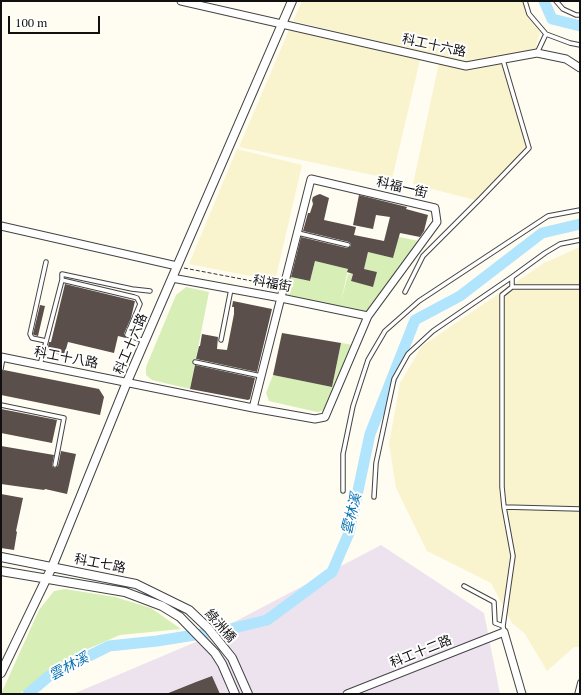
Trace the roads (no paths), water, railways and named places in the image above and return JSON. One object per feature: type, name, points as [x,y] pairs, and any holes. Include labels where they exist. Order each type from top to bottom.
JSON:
[{"type":"street","points":[[180,1],[282,24]]},
{"type":"street","name":"科工十六路","points":[[1,673],[52,567],[127,382],[292,1]]},
{"type":"street","name":"科工十六路","points":[[282,24],[466,66],[537,53],[566,59],[580,68]]},
{"type":"street","name":"科福一街","points":[[127,382],[253,408],[316,419],[325,417],[368,316],[437,222],[435,208],[311,179],[253,408]]},
{"type":"street","points":[[1,226],[177,266]]},
{"type":"street","name":"科福街","points":[[172,278],[231,288],[368,316]]},
{"type":"street","name":"科工十八路","points":[[2,357],[127,382]]},
{"type":"street","name":"科工七路","points":[[1,557],[136,584],[189,610]]},
{"type":"street","name":"科工七路","points":[[1,570],[125,592],[162,606],[180,617]]},
{"type":"street","name":"綠洲橋","points":[[189,610],[208,628],[232,658],[248,694]]},
{"type":"street","name":"綠洲橋","points":[[180,617],[215,653],[222,664],[235,694]]},
{"type":"street","points":[[504,629],[523,694]]},
{"type":"street","name":"科工十二路","points":[[347,694],[504,629]]},
{"type":"lane","points":[[525,1],[529,14],[546,34],[580,45]]},
{"type":"lane","points":[[556,1],[563,9],[576,15],[580,15]]},
{"type":"lane","points":[[537,53],[546,34]]},
{"type":"lane","points":[[405,292],[423,256],[528,148],[502,59]]},
{"type":"lane","points":[[343,491],[343,454],[353,406],[368,360],[385,331],[419,301],[548,216],[580,210]]},
{"type":"lane","points":[[298,233],[348,244]]},
{"type":"lane","points":[[374,497],[376,463],[394,379],[408,354],[433,331],[545,253],[560,244],[580,240]]},
{"type":"lane","points":[[46,262],[30,334],[32,338],[46,341]]},
{"type":"lane","points":[[40,365],[62,280],[62,274],[132,289],[150,291]]},
{"type":"lane","points":[[512,277],[512,287]]},
{"type":"lane","points":[[62,280],[137,298],[140,304],[127,335],[145,341]]},
{"type":"lane","points":[[464,586],[494,602],[495,623],[504,629],[514,556],[504,507],[502,479],[502,295],[512,287],[580,287]]},
{"type":"lane","points":[[222,340],[231,288]]},
{"type":"lane","points":[[1,369],[2,357]]},
{"type":"lane","points":[[194,362],[261,376]]},
{"type":"lane","points":[[1,405],[64,418],[55,465]]},
{"type":"lane","points":[[504,507],[580,509]]},
{"type":"lane","points":[[577,694],[580,682]]},
{"type":"waterway","points":[[544,1],[552,19],[580,26]]},
{"type":"waterway","name":"雲林溪","points":[[28,694],[49,676],[109,646],[157,641],[226,630],[267,620],[332,572],[349,533],[370,434],[415,320],[460,296],[542,233],[580,224]]}]
